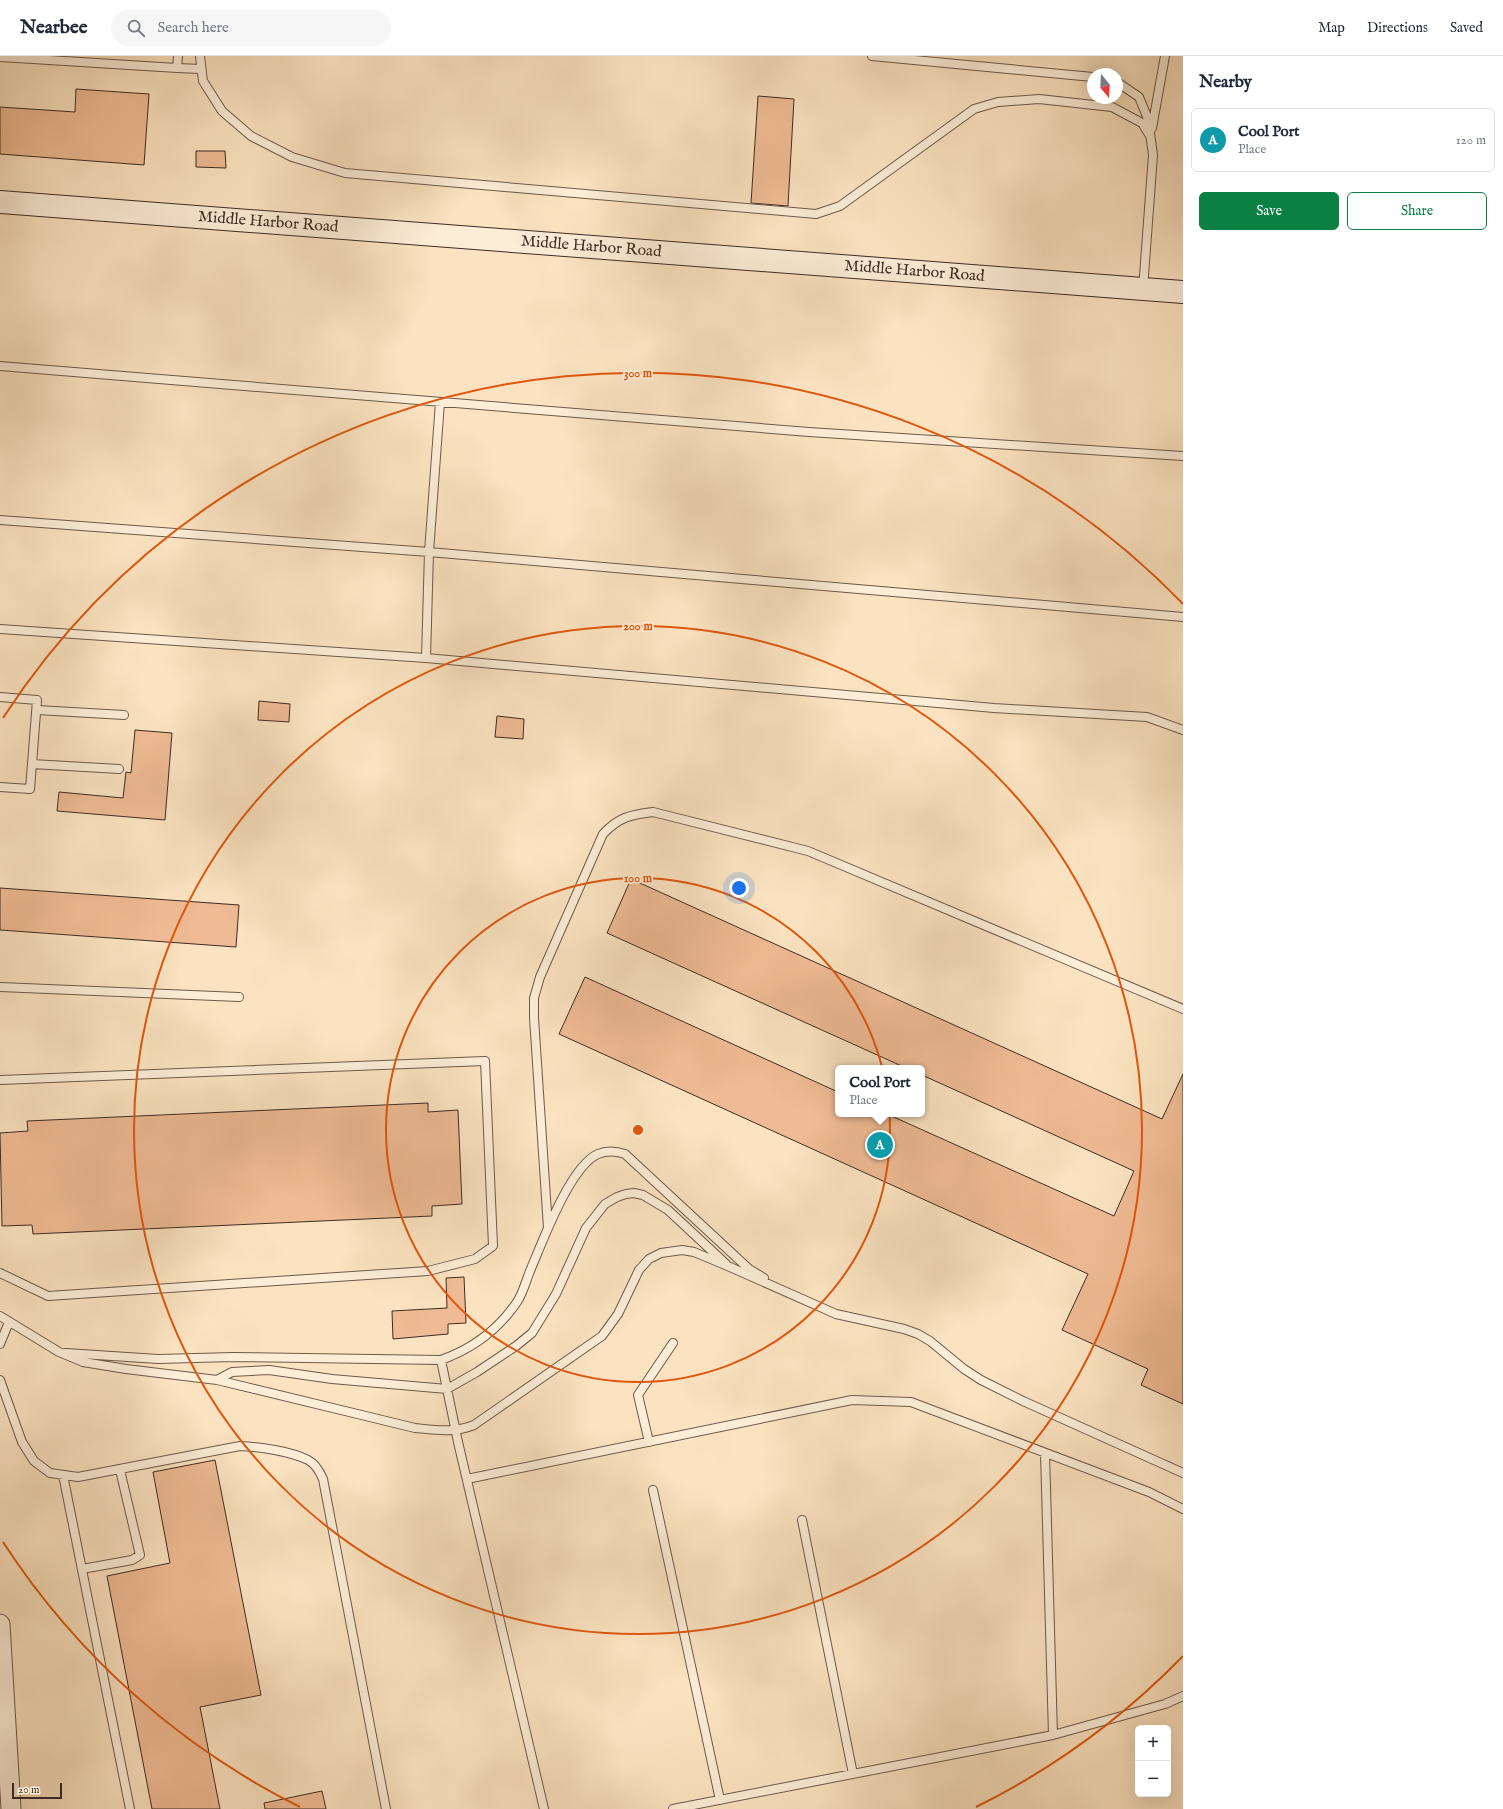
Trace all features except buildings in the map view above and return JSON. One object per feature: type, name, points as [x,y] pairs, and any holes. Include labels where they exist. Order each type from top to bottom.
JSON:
[{"type":"main road","name":"Middle Harbor Road","points":[[0,202],[1183,292]]},
{"type":"street","points":[[0,1624],[4,1774],[11,1809]]},
{"type":"lane","points":[[177,68],[178,56]]},
{"type":"lane","points":[[200,56],[203,81],[222,110],[251,136],[292,157],[345,173],[816,214],[840,206],[974,110],[998,102],[1039,99],[1112,107],[1142,123],[1150,136]]},
{"type":"lane","points":[[872,56],[1087,76]]},
{"type":"lane","points":[[1150,136],[1165,56]]},
{"type":"lane","points":[[0,57],[201,69]]},
{"type":"lane","points":[[1123,86],[1139,97],[1148,119],[1153,155],[1143,289]]},
{"type":"lane","points":[[0,366],[809,432],[1183,456]]},
{"type":"lane","points":[[426,658],[429,552],[440,402]]},
{"type":"lane","points":[[0,520],[429,552],[1183,617]]},
{"type":"lane","points":[[0,629],[426,658],[994,708],[1146,717],[1183,730]]},
{"type":"lane","points":[[0,697],[37,700],[30,789],[0,787]]},
{"type":"lane","points":[[37,710],[124,715]]},
{"type":"lane","points":[[32,764],[119,769]]},
{"type":"lane","points":[[548,1228],[534,1018],[534,998],[540,978],[603,834],[614,823],[631,815],[653,812],[808,851],[1183,1009]]},
{"type":"lane","points":[[0,987],[239,997]]},
{"type":"lane","points":[[0,1080],[484,1061],[493,1246],[474,1259],[428,1271],[48,1296],[0,1273]]},
{"type":"lane","points":[[59,1352],[158,1359],[232,1357],[441,1360],[463,1351],[491,1332],[505,1318],[518,1300],[548,1228],[576,1174],[582,1166],[598,1154],[608,1151],[625,1154],[749,1269],[788,1295]]},
{"type":"lane","points":[[217,1380],[232,1372],[269,1370],[332,1379],[447,1389],[477,1372],[516,1346],[532,1333],[556,1294],[586,1228],[605,1204],[616,1197],[634,1193],[643,1195],[668,1210],[730,1267]]},
{"type":"lane","points":[[0,1316],[59,1352],[83,1362],[217,1380],[415,1428],[456,1431],[474,1425],[602,1336],[618,1314],[640,1270],[650,1260],[661,1252],[673,1250],[694,1252],[730,1267],[788,1295],[836,1314],[904,1329],[918,1334],[930,1341],[964,1369],[981,1380],[1023,1401],[1183,1473]]},
{"type":"lane","points":[[0,1344],[9,1322]]},
{"type":"lane","points":[[649,1442],[638,1395],[672,1343]]},
{"type":"lane","points":[[441,1360],[467,1479],[544,1809]]},
{"type":"lane","points":[[0,1380],[22,1442],[34,1461],[50,1473],[78,1477],[240,1446],[261,1447],[308,1460],[321,1472],[386,1809]]},
{"type":"lane","points":[[467,1479],[852,1400],[910,1402],[1149,1492],[1183,1509]]},
{"type":"lane","points":[[1045,1453],[1053,1735]]},
{"type":"lane","points":[[82,1570],[132,1560],[140,1555],[120,1470]]},
{"type":"lane","points":[[63,1475],[130,1809]]},
{"type":"lane","points":[[653,1490],[720,1800]]},
{"type":"lane","points":[[802,1520],[853,1774]]},
{"type":"lane","points":[[673,1809],[1053,1735],[1165,1704],[1183,1696]]},
{"type":"place","name":"Cool Port","points":[[880,1145]]}]
